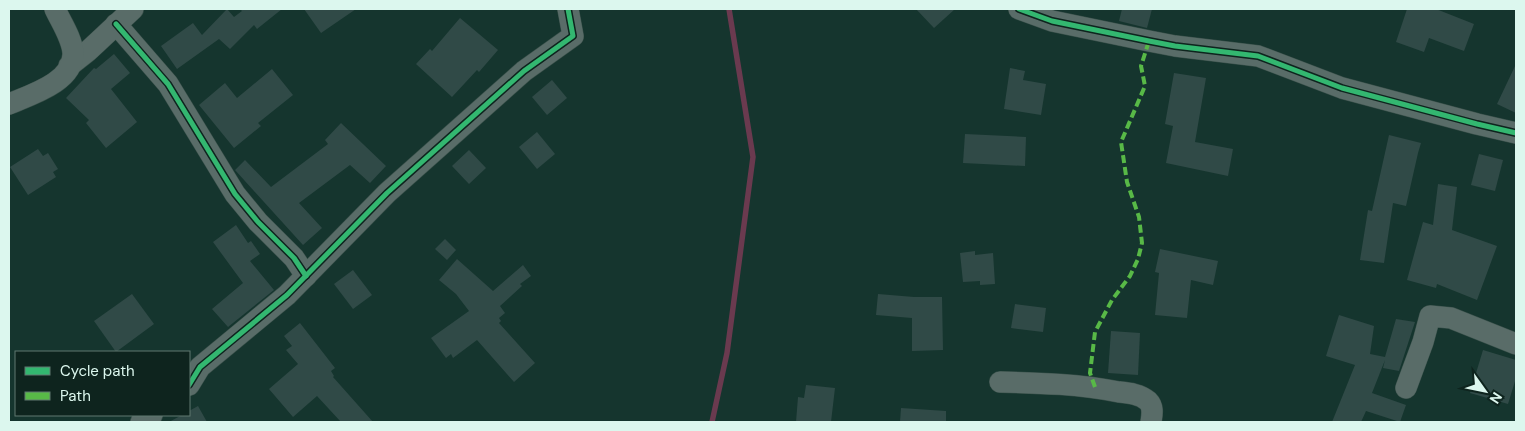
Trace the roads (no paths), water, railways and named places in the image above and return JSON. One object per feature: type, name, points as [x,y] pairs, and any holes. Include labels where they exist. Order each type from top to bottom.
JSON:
[{"type":"street","points":[[55,9],[73,54],[69,66]]},
{"type":"street","points":[[9,104],[49,86],[61,78],[69,66],[133,9]]},
{"type":"street","points":[[190,383],[200,367],[287,295],[402,180],[524,71],[573,36],[568,9]]},
{"type":"street","points":[[1019,9],[1052,21],[1175,46],[1258,56],[1342,88],[1477,124],[1516,132]]},
{"type":"street","points":[[116,24],[168,84],[235,194],[258,222],[294,258],[306,276]]},
{"type":"street","points":[[1406,388],[1423,342],[1430,316],[1452,318],[1516,344]]},
{"type":"street","points":[[1000,382],[1057,383],[1095,387],[1140,396],[1150,402],[1153,413],[1151,422]]},
{"type":"waterway","points":[[712,422],[727,353],[753,157],[729,9]]}]
